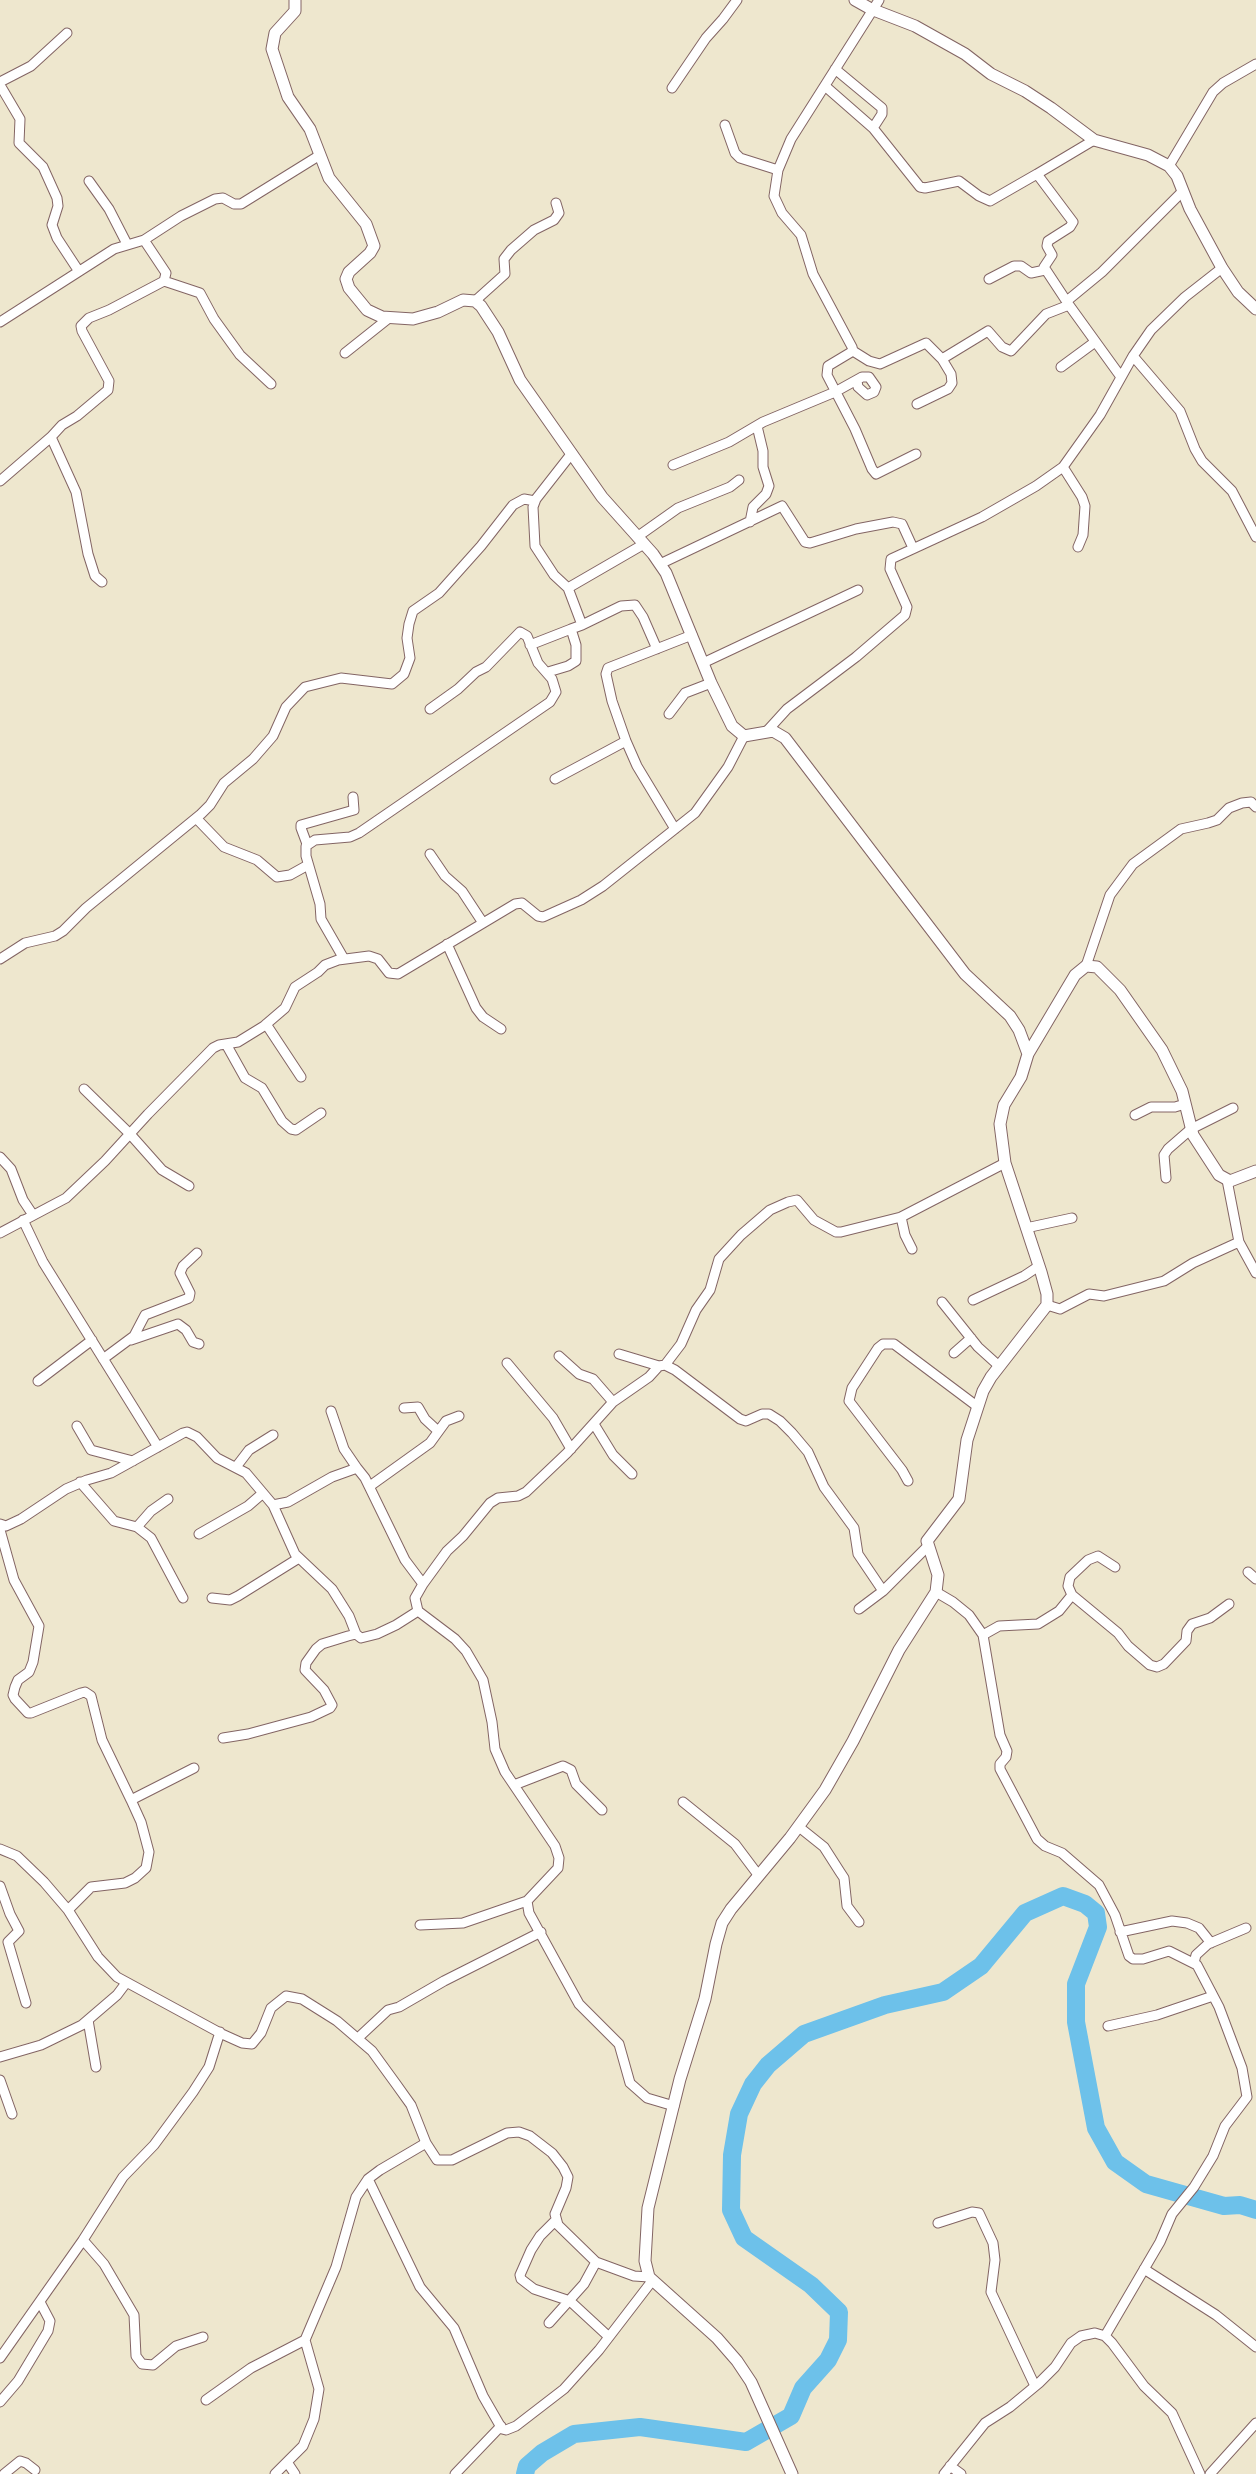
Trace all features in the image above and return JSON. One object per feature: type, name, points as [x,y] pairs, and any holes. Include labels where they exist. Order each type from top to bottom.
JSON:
[{"type":"street","points":[[295,0],[295,11],[275,33],[272,49],[288,97],[310,129],[329,178],[366,224],[374,246],[370,253],[349,272],[346,279],[349,288],[367,310],[376,315],[389,318],[413,319],[438,312],[463,300],[474,301],[482,306],[494,324],[518,376],[602,497],[660,564],[672,585],[711,683],[732,726],[744,736]]},
{"type":"street","points":[[672,88],[706,38],[737,0]]},
{"type":"street","points":[[855,0],[875,4],[965,54],[1000,80],[1013,84],[1051,108],[1094,140],[1148,154],[1169,166],[1177,176],[1194,217],[1222,268],[1238,292],[1256,309]]},
{"type":"street","points":[[875,4],[791,139],[778,170],[774,196],[778,206],[801,235],[813,274],[853,351],[869,361],[880,364],[926,343],[942,359],[952,374],[952,383],[948,389],[916,404]]},
{"type":"street","points":[[67,33],[31,66],[0,84],[20,119],[19,143],[43,167],[57,198],[58,206],[52,225],[57,238],[78,270]]},
{"type":"street","points":[[1169,166],[1213,92],[1223,83],[1256,64]]},
{"type":"street","points":[[835,68],[882,108],[882,114],[873,128]]},
{"type":"street","points":[[825,86],[873,128],[920,187],[925,188],[959,181],[979,196],[990,200],[1094,140]]},
{"type":"street","points":[[725,125],[736,153],[740,158],[778,170]]},
{"type":"street","points":[[0,322],[114,248],[144,240],[181,216],[215,199],[223,198],[234,204],[241,204],[320,155]]},
{"type":"street","points":[[1037,174],[1073,222],[1070,228],[1048,241],[1047,244],[1052,255],[1044,267],[1045,270],[1121,377]]},
{"type":"street","points":[[90,181],[109,209],[127,244]]},
{"type":"street","points":[[942,359],[985,331],[990,332],[1005,350],[1013,350],[1030,328],[1046,314],[1068,303],[1102,272],[1183,191]]},
{"type":"street","points":[[474,301],[504,274],[504,260],[511,250],[534,230],[554,220],[559,213],[556,203]]},
{"type":"street","points":[[144,240],[166,273],[164,281]]},
{"type":"street","points":[[989,279],[1014,266],[1021,266],[1031,272],[1045,270]]},
{"type":"street","points":[[767,731],[787,709],[856,657],[905,615],[907,607],[889,564],[891,559],[982,517],[1036,486],[1063,466],[1100,415],[1133,356],[1151,330],[1168,312],[1222,268]]},
{"type":"street","points":[[0,482],[51,437],[62,424],[103,395],[110,385],[82,331],[84,321],[164,281],[200,293],[214,319],[240,355],[271,384]]},
{"type":"street","points":[[345,353],[389,318]]},
{"type":"street","points":[[1061,367],[1095,342]]},
{"type":"street","points":[[853,351],[828,366],[827,374],[876,474],[916,454]]},
{"type":"street","points":[[1133,356],[1180,411],[1202,462],[1232,491],[1256,537]]},
{"type":"street","points":[[673,465],[730,442],[757,426],[857,381]]},
{"type":"street","points":[[750,522],[753,507],[766,494],[769,486],[763,468],[763,450],[757,426]]},
{"type":"street","points":[[51,437],[76,492],[88,554],[95,576],[102,582]]},
{"type":"street","points":[[572,453],[535,501],[532,520],[535,546],[554,575],[568,588],[582,625]]},
{"type":"street","points":[[1063,466],[1082,497],[1085,506],[1083,535],[1078,547]]},
{"type":"street","points":[[568,588],[640,541],[678,508],[730,487],[739,480]]},
{"type":"street","points":[[0,958],[25,943],[55,936],[63,931],[86,908],[196,818],[210,805],[224,783],[253,759],[273,736],[286,707],[306,687],[342,678],[392,684],[404,674],[410,658],[407,638],[409,624],[414,611],[439,593],[481,546],[513,505],[524,499],[535,501]]},
{"type":"street","points":[[660,564],[782,506],[790,514],[803,540],[810,543],[856,530],[898,522],[906,530],[913,548]]},
{"type":"street","points":[[704,663],[858,590]]},
{"type":"street","points":[[530,645],[582,625],[621,606],[635,606],[643,617],[657,649]]},
{"type":"street","points":[[548,672],[568,666],[576,661],[576,645],[571,629]]},
{"type":"street","points":[[344,959],[322,919],[320,904],[304,849],[307,844],[314,840],[350,837],[359,834],[550,702],[556,692],[548,672],[538,663],[527,636],[519,632],[486,667],[430,709]]},
{"type":"street","points":[[675,829],[637,766],[626,741],[612,701],[607,670],[692,635]]},
{"type":"street","points":[[669,714],[685,693],[711,683]]},
{"type":"street","points":[[744,736],[767,731],[776,732],[785,738],[965,974],[1010,1016],[1019,1030],[1028,1054]]},
{"type":"street","points":[[0,1233],[66,1198],[213,1048],[238,1042],[266,1024],[285,1008],[296,987],[325,965],[344,959],[375,957],[389,973],[398,974],[518,903],[526,905],[538,916],[543,916],[581,900],[603,886],[700,807],[728,767],[744,736]]},
{"type":"street","points":[[555,778],[626,741]]},
{"type":"street","points":[[307,844],[300,828],[302,824],[354,810],[353,797]]},
{"type":"street","points":[[860,1609],[883,1591],[927,1548],[930,1535],[953,1510],[959,1499],[967,1440],[986,1384],[1047,1305],[1047,1294],[1039,1266],[1005,1163],[1000,1124],[1002,1111],[1021,1077],[1028,1054],[1074,975],[1086,966],[1110,895],[1132,864],[1181,829],[1216,820],[1229,808],[1242,803],[1251,802],[1256,807]]},
{"type":"street","points":[[196,818],[224,847],[257,860],[277,876],[290,874],[308,865]]},
{"type":"street","points":[[430,854],[445,876],[462,891],[483,922]]},
{"type":"street","points":[[448,944],[476,1008],[483,1017],[501,1028]]},
{"type":"street","points":[[1086,966],[1097,967],[1107,976],[1150,1031],[1171,1065],[1185,1104],[1191,1129],[1219,1175],[1227,1180],[1238,1242],[1256,1273]]},
{"type":"street","points":[[266,1024],[301,1076]]},
{"type":"street","points":[[226,1044],[246,1078],[259,1085],[282,1121],[291,1129],[296,1130],[321,1113]]},
{"type":"street","points":[[84,1089],[130,1134],[162,1170],[189,1186]]},
{"type":"street","points":[[1135,1115],[1151,1108],[1175,1108],[1185,1104]]},
{"type":"street","points":[[1166,1178],[1164,1155],[1173,1144],[1191,1129],[1233,1108]]},
{"type":"street","points":[[0,1157],[11,1169],[23,1200],[33,1215]]},
{"type":"street","points":[[420,1925],[462,1923],[528,1901],[558,1868],[559,1858],[555,1846],[514,1785],[496,1749],[483,1680],[466,1651],[455,1639],[418,1611],[415,1598],[447,1551],[463,1536],[490,1503],[498,1498],[518,1496],[526,1492],[570,1449],[613,1402],[662,1365],[681,1344],[696,1310],[714,1284],[716,1265],[720,1259],[742,1235],[770,1210],[797,1200],[814,1220],[836,1232],[901,1217],[1005,1163]]},
{"type":"street","points":[[1227,1180],[1256,1171]]},
{"type":"street","points":[[901,1217],[905,1235],[912,1249]]},
{"type":"street","points":[[1026,1228],[1072,1218]]},
{"type":"street","points":[[23,1220],[44,1262],[158,1448]]},
{"type":"street","points":[[1047,1305],[1060,1309],[1089,1294],[1104,1296],[1164,1281],[1193,1262],[1238,1242]]},
{"type":"street","points":[[130,1340],[145,1315],[189,1298],[190,1293],[180,1273],[183,1266],[197,1253]]},
{"type":"street","points":[[972,1300],[1024,1276],[1039,1266]]},
{"type":"street","points":[[942,1302],[972,1338],[999,1366]]},
{"type":"street","points":[[104,1359],[130,1340],[178,1324],[199,1344]]},
{"type":"street","points":[[954,1353],[972,1338]]},
{"type":"street","points":[[38,1381],[92,1340]]},
{"type":"street","points":[[908,1481],[902,1470],[849,1401],[852,1388],[883,1344],[894,1344],[978,1407]]},
{"type":"street","points":[[619,1354],[662,1365],[740,1419],[746,1421],[762,1414],[769,1414],[780,1420],[808,1452],[824,1487],[854,1528],[858,1554],[883,1591]]},
{"type":"street","points":[[559,1356],[579,1374],[592,1380],[613,1402]]},
{"type":"street","points":[[507,1363],[553,1418],[570,1449]]},
{"type":"street","points":[[404,1408],[418,1407],[425,1419],[438,1431]]},
{"type":"street","points":[[330,1411],[344,1449],[370,1486],[396,1544],[423,1584]]},
{"type":"street","points":[[370,1486],[430,1443],[446,1422],[459,1416]]},
{"type":"street","points":[[594,1424],[613,1455],[632,1474]]},
{"type":"street","points":[[77,1426],[91,1450],[133,1462]]},
{"type":"street","points":[[0,1524],[6,1526],[21,1519],[66,1489],[80,1482],[104,1476],[158,1448],[179,1434],[187,1432],[197,1437],[217,1458],[246,1473],[263,1493],[273,1505],[291,1547],[299,1558],[332,1589],[349,1616],[356,1634],[361,1638],[377,1634],[396,1625],[418,1611]]},
{"type":"street","points":[[236,1467],[249,1450],[272,1435]]},
{"type":"street","points":[[273,1505],[288,1502],[332,1477],[357,1468]]},
{"type":"street","points":[[80,1482],[114,1521],[137,1527],[156,1546],[184,1598]]},
{"type":"street","points":[[199,1534],[248,1506],[263,1493]]},
{"type":"street","points":[[137,1527],[151,1511],[168,1499]]},
{"type":"street","points":[[0,1530],[14,1580],[39,1626],[33,1662],[29,1672],[18,1680],[13,1695],[28,1713],[81,1693],[91,1696],[102,1740],[141,1822],[149,1852],[146,1868],[135,1878],[125,1883],[91,1887],[68,1910]]},
{"type":"street","points":[[651,2279],[645,2261],[648,2208],[682,2070],[705,1999],[718,1934],[727,1914],[799,1827],[824,1790],[853,1741],[889,1668],[936,1592],[938,1575],[927,1548]]},
{"type":"street","points":[[1115,1567],[1098,1556],[1088,1560],[1070,1577],[1068,1586],[1072,1596],[1118,1633],[1128,1646],[1150,1665],[1157,1667],[1164,1664],[1186,1641],[1188,1629],[1192,1624],[1210,1618],[1228,1604]]},
{"type":"street","points":[[212,1598],[230,1600],[299,1558]]},
{"type":"street","points":[[1248,1572],[1256,1579]]},
{"type":"street","points":[[936,1592],[970,1615],[983,1634],[1000,1732],[1008,1754],[1000,1764],[1000,1769],[1036,1839],[1045,1846],[1062,1853],[1099,1884],[1115,1914],[1126,1951],[1133,1959],[1143,1959],[1169,1951],[1194,1963],[1213,1996],[1240,2061],[1247,2097],[1225,2126],[1214,2156],[1194,2187],[1172,2214],[1160,2242],[1105,2336]]},
{"type":"street","points":[[983,1634],[999,1626],[1038,1624],[1058,1611],[1072,1596]]},
{"type":"street","points":[[223,1738],[248,1734],[311,1717],[330,1708],[332,1705],[324,1690],[308,1674],[305,1666],[322,1644],[356,1634]]},
{"type":"street","points":[[514,1785],[563,1766],[571,1770],[576,1784],[602,1810]]},
{"type":"street","points":[[131,1800],[194,1768]]},
{"type":"street","points":[[683,1802],[735,1844],[759,1876]]},
{"type":"street","points":[[799,1827],[824,1847],[844,1878],[847,1906],[860,1922]]},
{"type":"street","points":[[0,1849],[11,1852],[24,1862],[68,1910],[102,1963],[126,1983],[242,2043],[252,2044],[261,2033],[274,2004],[286,1996],[292,1996],[316,2006],[358,2038],[384,2066],[411,2105],[426,2143],[437,2160],[447,2162],[507,2133],[520,2132],[530,2136],[552,2153],[568,2177],[566,2188],[554,2214],[556,2220],[580,2248],[596,2262],[634,2276],[651,2279],[717,2338],[737,2361],[751,2382],[792,2474]]},
{"type":"street","points":[[0,1886],[10,1914],[19,1931],[8,1942],[26,2003]]},
{"type":"street","points":[[528,1901],[529,1913],[579,2004],[619,2044],[630,2082],[647,2098],[674,2106]]},
{"type":"street","points":[[1120,1932],[1172,1921],[1187,1923],[1200,1928],[1211,1943]]},
{"type":"street","points":[[1194,1963],[1196,1955],[1211,1943],[1246,1928]]},
{"type":"street","points":[[358,2038],[385,2012],[399,2007],[444,1981],[541,1932]]},
{"type":"street","points":[[0,2057],[41,2046],[88,2020],[126,1983]]},
{"type":"street","points":[[1108,2026],[1157,2014],[1213,1996]]},
{"type":"street","points":[[88,2020],[96,2067]]},
{"type":"street","points":[[0,2358],[83,2240],[123,2177],[154,2145],[193,2092],[209,2066],[220,2032]]},
{"type":"street","points":[[0,2080],[12,2114]]},
{"type":"street","points":[[275,2474],[303,2446],[309,2435],[318,2400],[316,2376],[305,2340],[336,2267],[356,2197],[368,2179],[426,2143]]},
{"type":"street","points":[[368,2179],[420,2287],[454,2328],[483,2396],[501,2426],[506,2430],[516,2426],[555,2397],[609,2337],[651,2279]]},
{"type":"street","points":[[938,2223],[976,2211],[979,2213],[993,2243],[995,2260],[991,2292],[1036,2386]]},
{"type":"street","points":[[556,2220],[540,2236],[531,2250],[520,2275],[521,2280],[534,2289],[570,2301],[609,2337]]},
{"type":"street","points":[[83,2240],[104,2264],[134,2315],[136,2356],[142,2364],[153,2366],[176,2346],[204,2337]]},
{"type":"street","points":[[549,2323],[584,2284],[596,2262]]},
{"type":"street","points":[[1144,2268],[1216,2315],[1256,2347]]},
{"type":"street","points":[[0,2402],[18,2381],[48,2331],[50,2321],[40,2302]]},
{"type":"street","points":[[944,2474],[985,2423],[1010,2407],[1036,2386],[1055,2367],[1071,2343],[1095,2333],[1105,2336],[1119,2350],[1144,2386],[1172,2413],[1200,2474]]},
{"type":"street","points":[[206,2400],[250,2368],[305,2340]]},
{"type":"street","points":[[1210,2474],[1256,2423]]},
{"type":"street","points":[[455,2474],[501,2426]]},
{"type":"street","points":[[4,2474],[20,2461],[35,2470]]},
{"type":"street","points":[[287,2462],[295,2474]]},
{"type":"street","points":[[950,2466],[960,2474]]},
{"type":"waterway","points":[[525,2474],[527,2466],[542,2453],[574,2434],[640,2427],[746,2442],[791,2416],[803,2388],[828,2360],[838,2340],[839,2312],[811,2285],[744,2238],[731,2210],[732,2155],[739,2114],[753,2084],[768,2065],[804,2034],[885,2005],[943,1992],[981,1966],[1025,1913],[1063,1896],[1085,1904],[1096,1913],[1098,1927],[1076,1984],[1076,2022],[1096,2128],[1115,2162],[1146,2184],[1224,2206],[1240,2205],[1256,2210]]}]
